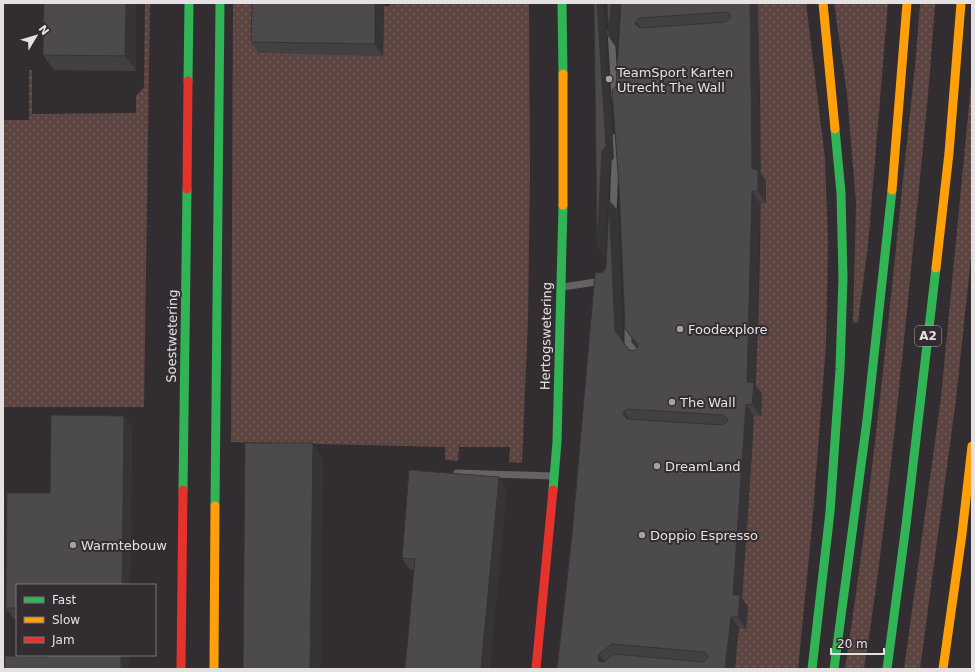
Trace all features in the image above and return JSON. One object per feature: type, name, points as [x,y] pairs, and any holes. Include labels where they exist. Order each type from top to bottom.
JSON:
[{"type":"main road","name":"Soestwetering","points":[[181,669],[188,3]]},
{"type":"main road","points":[[214,669],[220,3]]},
{"type":"main road","name":"Hertogswetering","points":[[536,669],[557,442],[564,157],[562,3]]},
{"type":"main road","points":[[812,669],[830,512],[840,369],[842,278],[841,193],[823,3]]},
{"type":"main road","points":[[834,669],[870,393],[890,211],[907,3]]},
{"type":"main road","name":"A2","points":[[886,669],[906,525],[949,153],[961,3]]},
{"type":"main road","points":[[943,669],[962,534],[972,446]]},
{"type":"lane","points":[[610,24],[617,104],[621,63]]},
{"type":"lane","points":[[613,226],[617,131],[622,199]]},
{"type":"lane","points":[[561,287],[609,279]]},
{"type":"lane","points":[[628,316],[628,343],[641,358]]},
{"type":"lane","points":[[457,473],[553,476]]},
{"type":"shaded area","points":[[145,3],[150,3],[144,407],[3,407],[3,120],[29,120],[29,70],[32,70],[32,114],[136,113],[136,96],[144,87]]},
{"type":"shaded area","points":[[233,3],[260,3],[383,56],[384,6],[390,6],[390,3],[529,3],[530,174],[528,320],[522,463],[509,462],[510,447],[459,447],[458,461],[445,460],[445,447],[231,442]]},
{"type":"shaded area","points":[[757,3],[806,3],[825,158],[828,241],[826,345],[812,526],[798,669],[735,669],[749,503],[758,336],[761,170]]},
{"type":"shaded area","points":[[834,3],[888,3],[868,245],[858,322],[853,323],[856,204],[847,94]]},
{"type":"shaded area","points":[[920,3],[935,3],[930,75],[889,480],[878,575],[864,669],[845,669],[875,440],[916,56]]},
{"type":"shaded area","points":[[972,74],[972,248],[956,399],[920,669],[904,669],[941,397]]},
{"type":"building","points":[[44,3],[126,3],[125,56],[43,55]]},
{"type":"building","points":[[252,3],[375,3],[375,44],[251,42]]},
{"type":"building","points":[[594,3],[597,3],[606,146],[602,151],[597,246]]},
{"type":"building","points":[[607,3],[611,3],[609,37]]},
{"type":"building","name":"The Wall","points":[[621,3],[750,3],[752,169],[758,170],[758,191],[752,191],[747,382],[754,383],[752,405],[746,404],[733,595],[740,595],[738,617],[731,617],[725,669],[557,669],[572,535],[595,273],[603,272],[606,268],[609,200],[615,331],[629,350],[634,351],[638,348],[637,343],[625,329],[619,187],[612,90],[616,86]],"holes":[[[726,12],[730,14],[731,17],[726,22],[640,28],[635,24],[639,18]],[[628,409],[723,415],[728,421],[722,425],[627,419],[623,414],[624,411]],[[612,644],[704,652],[708,658],[703,662],[614,654],[604,662],[599,661],[599,654]]]},
{"type":"building","name":"Warmtebouw","points":[[51,415],[124,416],[122,584],[16,584],[16,608],[6,608],[7,493],[50,493]]},
{"type":"building","points":[[245,443],[313,443],[310,669],[243,669]]},
{"type":"building","points":[[409,470],[499,477],[481,669],[405,669],[415,559],[402,558]]},
{"type":"building","points":[[5,656],[121,656],[121,669],[5,669]]},
{"type":"traffic: fast","points":[[188,81],[189,3]]},
{"type":"traffic: fast","points":[[215,506],[220,3]]},
{"type":"traffic: fast","points":[[562,3],[563,74]]},
{"type":"traffic: fast","points":[[812,669],[830,512],[840,369],[843,278],[841,193],[835,129]]},
{"type":"traffic: fast","points":[[183,490],[187,189]]},
{"type":"traffic: fast","points":[[834,669],[867,420],[892,190]]},
{"type":"traffic: fast","points":[[553,490],[557,442],[563,205]]},
{"type":"traffic: fast","points":[[887,669],[906,525],[936,268]]},
{"type":"traffic: slow","points":[[823,3],[835,129]]},
{"type":"traffic: slow","points":[[892,190],[907,3]]},
{"type":"traffic: slow","points":[[936,268],[949,153],[961,3]]},
{"type":"traffic: slow","points":[[563,74],[563,205]]},
{"type":"traffic: slow","points":[[943,669],[962,534],[972,446]]},
{"type":"traffic: slow","points":[[214,669],[215,506]]},
{"type":"traffic: jam","points":[[187,189],[188,81]]},
{"type":"traffic: jam","points":[[181,669],[183,490]]},
{"type":"traffic: jam","points":[[536,669],[553,490]]},
{"type":"place","name":"TeamSport Karten Utrecht The Wall","points":[[609,79]]},
{"type":"place","name":"Foodexplore","points":[[680,329]]},
{"type":"place","name":"The Wall","points":[[672,402]]},
{"type":"place","name":"DreamLand","points":[[657,466]]},
{"type":"place","name":"Doppio Espresso","points":[[642,535]]},
{"type":"place","name":"Warmtebouw","points":[[73,545]]}]
